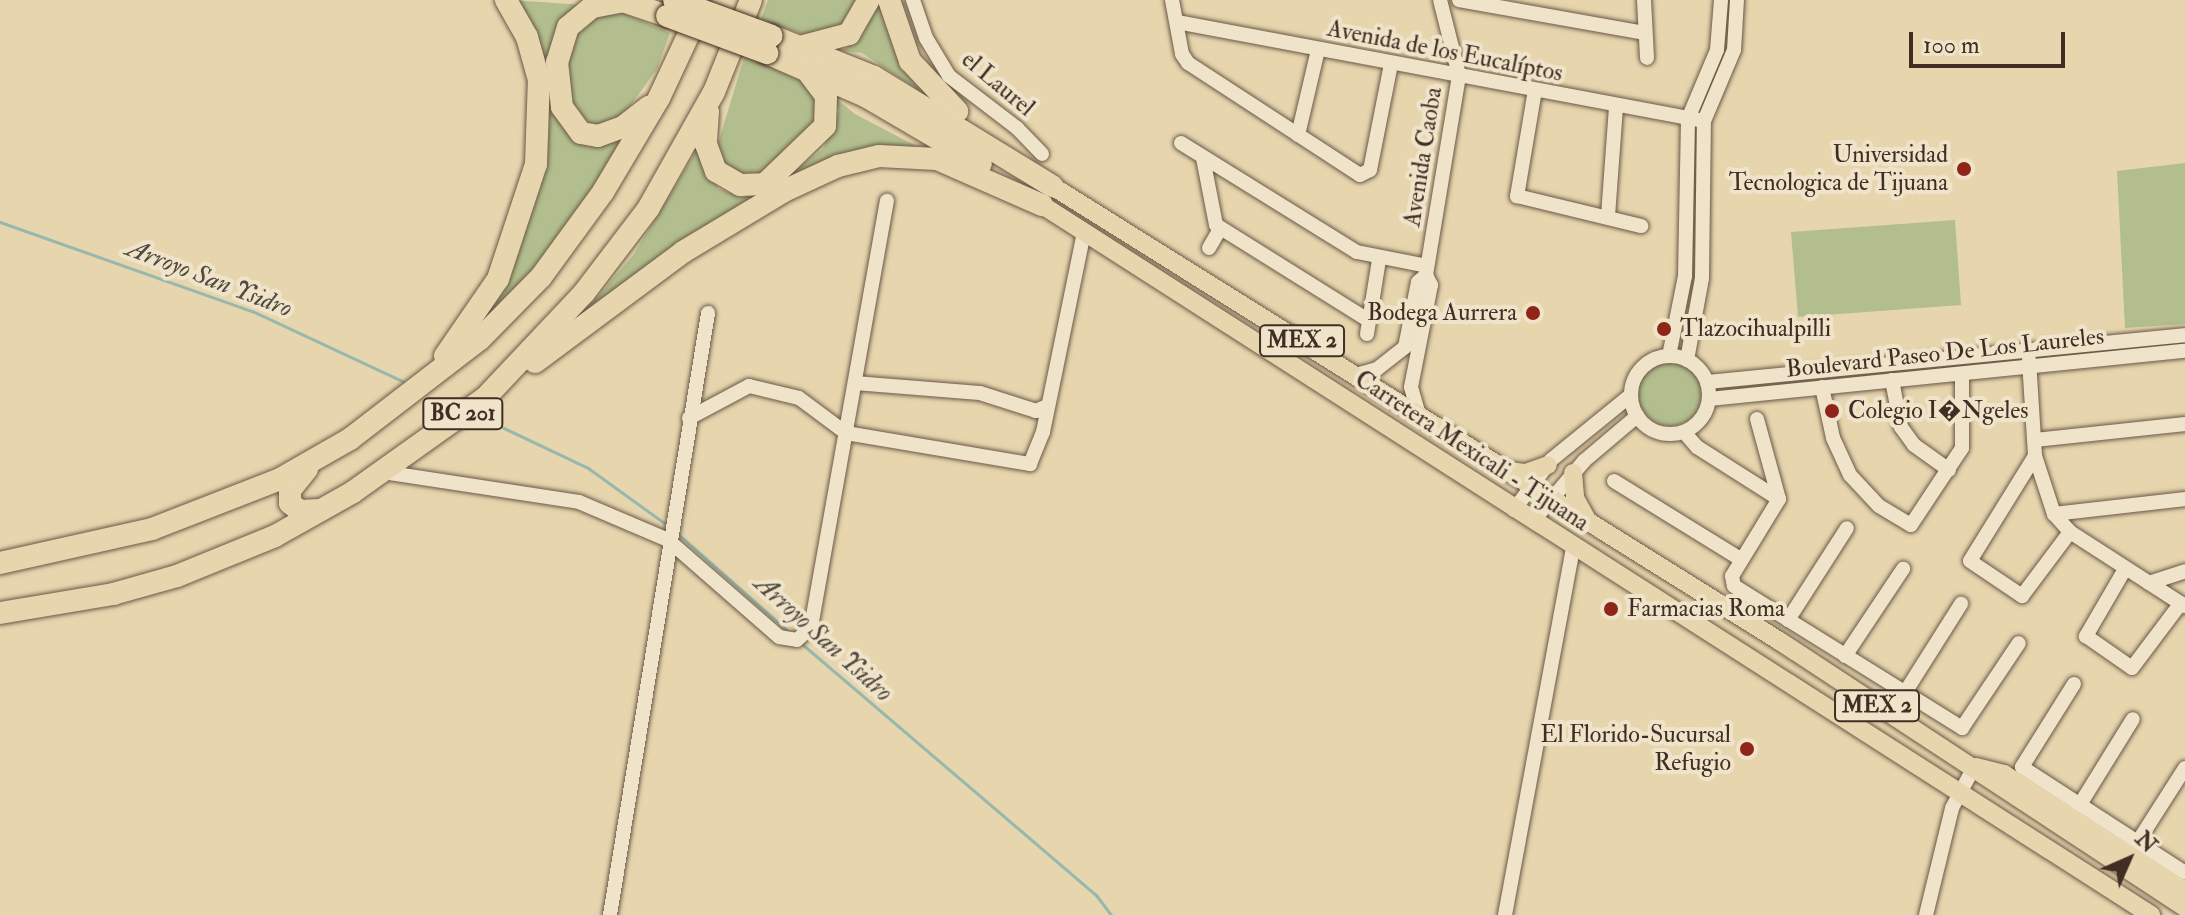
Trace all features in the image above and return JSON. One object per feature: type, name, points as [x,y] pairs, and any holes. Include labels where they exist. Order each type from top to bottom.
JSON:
[{"type":"highway","points":[[428,376],[498,279],[536,164],[542,122],[539,80],[527,37],[506,0]]},
{"type":"highway","name":"BC 201","points":[[0,563],[152,529],[224,504],[317,460],[480,339],[541,277],[603,192],[659,98],[704,0]]},
{"type":"highway","name":"BC 201","points":[[0,613],[113,594],[177,576],[275,536],[383,472],[485,398],[584,293],[648,209],[708,103],[751,0]]},
{"type":"highway","points":[[708,103],[706,144],[711,164],[730,183],[765,184],[803,153],[829,116],[826,96],[802,57],[849,34],[869,0]]},
{"type":"highway","points":[[889,0],[901,43],[931,88],[1047,195]]},
{"type":"highway","points":[[622,1],[592,7],[568,27],[557,62],[562,107],[581,133],[598,136],[623,127],[659,98]]},
{"type":"highway","name":"Carretera Mexicali - Tijuana","points":[[622,1],[670,8],[927,105],[1047,195]]},
{"type":"highway","points":[[485,398],[683,252],[784,191],[838,166],[879,156],[928,157],[1047,195]]},
{"type":"highway","points":[[317,460],[297,478],[290,503],[300,511],[321,510]]},
{"type":"main road","name":"Carretera Mexicali - Tijuana","points":[[1047,195],[1084,232],[2151,915]]},
{"type":"main road","name":"Carretera Mexicali - Tijuana","points":[[1047,195],[1356,375],[1738,615],[2185,907]]},
{"type":"main road","points":[[1505,470],[1526,473],[1548,465]]},
{"type":"main road","points":[[1573,473],[1575,498],[1588,523]]},
{"type":"main road","points":[[1637,585],[1653,578],[1719,616],[1738,615]]},
{"type":"main road","points":[[1973,769],[1985,766],[2004,774],[2185,891]]},
{"type":"street","name":"el Laurel","points":[[913,0],[926,38],[949,76],[1017,128],[1042,154]]},
{"type":"street","points":[[1172,0],[1188,63],[1366,175],[1391,64]]},
{"type":"street","name":"Avenida Caoba","points":[[1427,270],[1459,75],[1440,0]]},
{"type":"street","points":[[1459,0],[1644,33]]},
{"type":"street","points":[[1644,0],[1647,58]]},
{"type":"street","points":[[1669,356],[1685,276],[1688,119],[1717,50],[1721,0]]},
{"type":"street","points":[[1687,360],[1702,278],[1704,121],[1734,50],[1737,0]]},
{"type":"street","name":"Avenida de los Eucalíptos","points":[[1177,22],[1704,121]]},
{"type":"street","points":[[1298,135],[1318,50]]},
{"type":"street","points":[[1535,90],[1517,196],[1641,226]]},
{"type":"street","points":[[1608,216],[1616,106]]},
{"type":"street","points":[[1181,143],[1379,260],[1427,270]]},
{"type":"street","points":[[1203,158],[1213,221],[1220,229],[1368,327],[1379,260]]},
{"type":"street","points":[[383,472],[467,480],[579,502],[668,540],[779,637],[791,641],[805,636],[811,627],[887,201]]},
{"type":"street","points":[[1209,248],[1220,229]]},
{"type":"street","points":[[689,418],[749,386],[799,398],[846,433],[1030,464],[1038,454],[1045,407],[1084,232]]},
{"type":"street","points":[[1356,375],[1377,369],[1405,347],[1418,282],[1427,270]]},
{"type":"street","points":[[1419,415],[1411,387],[1431,285],[1427,270]]},
{"type":"street","points":[[610,915],[667,590],[668,540],[708,313]]},
{"type":"street","name":"Boulevard Paseo De Los Laureles","points":[[1709,399],[1962,374],[2185,335]]},
{"type":"street","name":"Boulevard Paseo De Los Laureles","points":[[1707,382],[2185,351]]},
{"type":"street","points":[[1514,510],[1548,465],[1631,395],[1646,364],[1669,356],[1687,360],[1707,382],[1709,399],[1701,419],[1684,432],[1663,434],[1637,416],[1631,395]]},
{"type":"street","points":[[2029,360],[2035,456],[2054,514],[2070,532],[2183,604],[2132,668],[2086,636],[2125,569]]},
{"type":"street","points":[[1822,387],[1833,438],[1850,475],[1903,522],[1916,520],[1965,440],[1962,374]]},
{"type":"street","points":[[1892,380],[1901,427],[1914,445],[1949,470]]},
{"type":"street","points":[[855,383],[980,393],[1036,411],[1045,407]]},
{"type":"street","points":[[1533,521],[1573,473],[1637,416]]},
{"type":"street","points":[[1757,419],[1779,499],[1731,583],[1962,728],[2019,643]]},
{"type":"street","points":[[2035,440],[2185,424]]},
{"type":"street","points":[[1684,432],[1697,447],[1779,499]]},
{"type":"street","points":[[2035,456],[1970,561],[2022,596],[2070,532]]},
{"type":"street","points":[[1614,481],[1742,560]]},
{"type":"street","points":[[2054,514],[2185,499]]},
{"type":"street","points":[[1788,620],[1847,528]]},
{"type":"street","points":[[1505,915],[1573,547]]},
{"type":"street","points":[[1845,656],[1903,569]]},
{"type":"street","points":[[2149,583],[2185,571]]},
{"type":"street","points":[[1904,694],[1961,604]]},
{"type":"street","points":[[2074,684],[2022,767],[2185,873]]},
{"type":"street","points":[[2079,806],[2133,719]]},
{"type":"street","points":[[2137,843],[2185,768]]},
{"type":"street","points":[[1926,915],[1960,790],[1973,769]]},
{"type":"green space","points":[[510,0],[585,5],[569,14],[559,119],[588,147],[628,137],[544,258],[479,326],[519,252],[543,168],[547,129]]},
{"type":"green space","points":[[768,0],[860,0],[844,30],[808,36],[761,19]]},
{"type":"green space","points":[[876,0],[883,0],[896,54],[920,91],[862,53],[842,51],[862,36]]},
{"type":"green space","points":[[621,12],[670,33],[657,69],[624,114],[609,123],[594,125],[573,112],[567,70],[575,30],[586,20]]},
{"type":"green space","points":[[744,58],[798,75],[816,97],[820,117],[765,176],[728,173],[717,147]]},
{"type":"green space","points":[[834,97],[855,114],[935,156],[833,164],[570,329],[634,254],[698,148],[703,168],[719,189],[741,197],[762,196],[823,149],[839,111]]},
{"type":"green space","points":[[2185,163],[2185,324],[2125,328],[2117,171]]},
{"type":"green space","points":[[1955,220],[1961,305],[1798,317],[1791,232]]},
{"type":"green space","points":[[1670,362],[1688,368],[1696,376],[1702,394],[1696,412],[1688,420],[1670,426],[1652,420],[1644,412],[1638,394],[1644,376],[1652,368]]},
{"type":"waterway","name":"Arroyo San Ysidro","points":[[0,222],[252,311],[402,381]]},
{"type":"waterway","name":"Arroyo San Ysidro","points":[[489,421],[588,468],[667,525]]},
{"type":"waterway","name":"Arroyo San Ysidro","points":[[679,535],[790,633]]},
{"type":"waterway","name":"Arroyo San Ysidro","points":[[802,644],[1096,895],[1111,915]]},
{"type":"place","name":"Universidad Tecnologica de Tijuana","points":[[1964,169]]},
{"type":"place","name":"Bodega Aurrera","points":[[1533,313]]},
{"type":"place","name":"Tlazocihualpilli","points":[[1664,329]]},
{"type":"place","name":"Colegio I�Ngeles","points":[[1832,411]]},
{"type":"place","name":"Farmacias Roma","points":[[1611,609]]},
{"type":"place","name":"El Florido-Sucursal Refugio","points":[[1747,749]]}]
